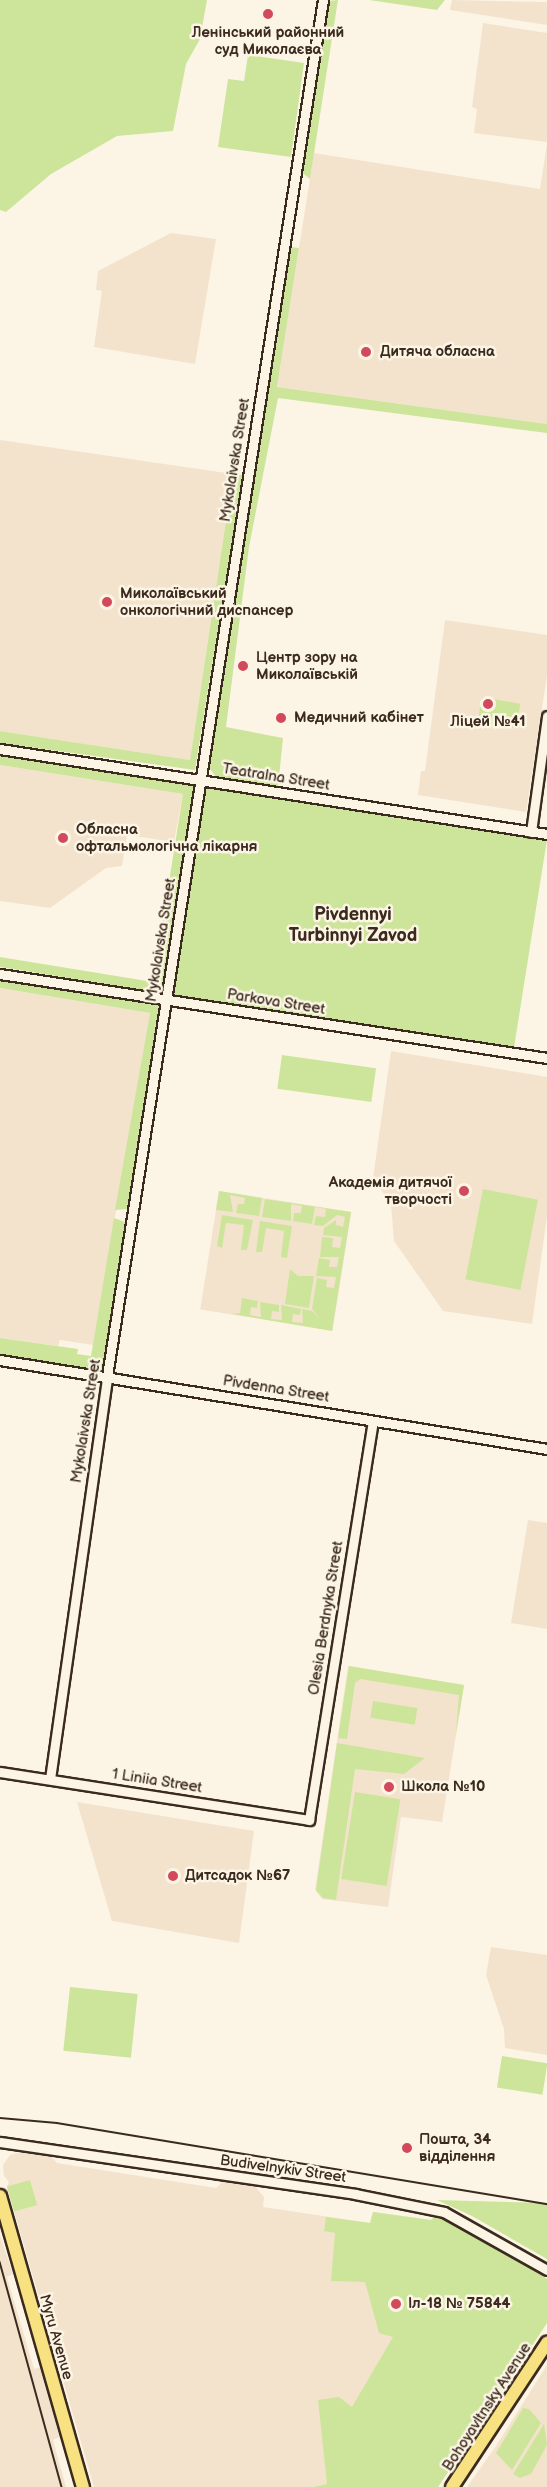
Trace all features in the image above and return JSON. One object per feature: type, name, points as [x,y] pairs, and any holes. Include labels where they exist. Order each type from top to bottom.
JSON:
[{"type":"main road","name":"Myru Avenue","points":[[0,2196],[83,2487]]},
{"type":"main road","name":"Bohoyavltnsky Avenue","points":[[452,2487],[547,2343]]},
{"type":"street","name":"Mykolaivska Street","points":[[50,1779],[107,1376],[323,0]]},
{"type":"street","points":[[531,832],[547,716]]},
{"type":"street","name":"Teatralna Street","points":[[0,749],[547,834]]},
{"type":"street","name":"Parkova Street","points":[[0,974],[547,1058]]},
{"type":"street","name":"Pivdenna Street","points":[[0,1360],[547,1449]]},
{"type":"street","name":"Olesia Berdnyka Street","points":[[309,1820],[373,1421]]},
{"type":"street","name":"1 Liniia Street","points":[[0,1772],[309,1820]]},
{"type":"street","name":"Budivelnykiv Street","points":[[0,2142],[355,2194],[444,2212],[547,2270]]},
{"type":"shaded area","points":[[452,0],[547,2],[547,25],[450,10]]},
{"type":"shaded area","points":[[483,23],[547,33],[547,142],[474,133],[477,109],[472,107]]},
{"type":"shaded area","points":[[547,144],[547,424],[277,387],[314,153],[540,189]]},
{"type":"shaded area","points":[[171,233],[216,239],[195,364],[94,347],[102,291],[96,290],[98,271]]},
{"type":"shaded area","name":"Миколаївський онкологічний диспансер","points":[[0,440],[233,474],[190,760],[0,731]]},
{"type":"shaded area","name":"Ліцей №41","points":[[445,620],[547,635],[547,676],[526,812],[418,795],[421,771],[425,771]]},
{"type":"shaded area","name":"Обласна офтальмологічна лікарня","points":[[0,765],[183,794],[174,842],[127,835],[122,866],[106,868],[50,908],[0,901]]},
{"type":"shaded area","points":[[0,988],[150,1013],[93,1345],[60,1340],[58,1346],[0,1338]]},
{"type":"shaded area","name":"Академія дитячої творчості","points":[[391,1051],[547,1077],[547,1216],[532,1324],[443,1311],[394,1241],[391,1204],[373,1178]]},
{"type":"shaded area","points":[[219,1191],[351,1212],[333,1330],[200,1310]]},
{"type":"shaded area","points":[[528,1520],[547,1523],[547,1629],[511,1623]]},
{"type":"shaded area","name":"Школа №10","points":[[348,1666],[464,1685],[442,1822],[401,1817],[388,1907],[322,1899],[315,1890]]},
{"type":"shaded area","name":"Дитсадок №67","points":[[77,1802],[254,1831],[239,1943],[112,1921]]},
{"type":"shaded area","points":[[491,1947],[547,1955],[547,2055],[505,2048],[504,2029],[486,1975]]},
{"type":"shaded area","points":[[24,2151],[50,2155],[57,2163],[216,2188],[224,2181],[254,2185],[264,2197],[263,2207],[370,2223],[373,2212],[431,2220],[436,2215],[547,2279],[547,2323],[438,2487],[94,2487],[7,2187],[9,2182],[4,2176],[3,2165],[10,2155]]},
{"type":"shaded area","points":[[0,2235],[13,2274],[7,2277],[34,2369],[41,2367],[60,2437],[53,2440],[66,2487],[0,2487]]},
{"type":"shaded area","points":[[547,2365],[547,2487],[467,2487],[496,2446]]},
{"type":"green space","points":[[0,0],[207,0],[200,39],[186,64],[173,131],[117,136],[51,174],[6,212],[0,210]]},
{"type":"green space","points":[[338,0],[310,179],[300,171],[328,1]]},
{"type":"green space","points":[[369,0],[445,0],[437,10]]},
{"type":"green space","points":[[248,55],[304,63],[291,157],[218,147],[228,79],[244,81]]},
{"type":"green space","points":[[290,247],[299,248],[277,387],[547,424],[547,433],[278,398],[249,547],[226,727],[283,738],[278,787],[217,778],[209,768]]},
{"type":"green space","points":[[233,474],[243,475],[195,770],[0,743],[0,731],[190,760]]},
{"type":"green space","points":[[482,697],[520,704],[516,728],[478,722]]},
{"type":"green space","points":[[0,754],[185,782],[194,787],[165,981],[160,989],[150,991],[0,967],[0,957],[153,982],[183,794],[0,765]]},
{"type":"green space","points":[[206,787],[547,841],[514,1048],[173,994]]},
{"type":"green space","points":[[0,978],[159,1005],[128,1209],[115,1210],[150,1013],[0,988]]},
{"type":"green space","points":[[282,1055],[376,1068],[371,1102],[277,1089]]},
{"type":"green space","points":[[483,1189],[538,1200],[520,1290],[465,1279]]},
{"type":"green space","points":[[219,1191],[262,1198],[259,1216],[236,1213],[238,1204],[244,1204],[245,1198],[230,1195],[233,1212],[216,1210]]},
{"type":"green space","points":[[265,1199],[351,1212],[332,1331],[232,1314],[240,1313],[242,1298],[258,1301],[257,1308],[251,1307],[250,1315],[261,1317],[260,1302],[279,1305],[279,1312],[272,1311],[271,1319],[282,1320],[281,1305],[301,1309],[300,1315],[293,1314],[292,1322],[303,1323],[302,1309],[312,1311],[321,1320],[312,1309],[317,1278],[327,1280],[326,1287],[334,1288],[336,1277],[316,1276],[319,1258],[330,1260],[329,1267],[337,1267],[339,1257],[320,1257],[322,1237],[333,1238],[332,1247],[340,1248],[342,1237],[323,1235],[324,1228],[336,1220],[336,1225],[343,1227],[345,1217],[337,1215],[323,1226],[314,1225],[316,1216],[325,1217],[326,1209],[315,1207],[312,1224],[293,1221],[294,1213],[301,1213],[302,1206],[291,1204],[291,1221],[262,1217]]},
{"type":"green space","points":[[222,1215],[253,1220],[247,1250],[241,1250],[244,1225],[226,1223],[222,1248],[217,1246]]},
{"type":"green space","points":[[114,1218],[128,1223],[103,1372],[0,1357],[0,1338],[78,1349],[77,1354],[91,1356]]},
{"type":"green space","points":[[260,1221],[292,1226],[287,1258],[281,1257],[284,1231],[266,1228],[262,1252],[256,1252]]},
{"type":"green space","points":[[290,1269],[298,1276],[314,1276],[309,1308],[285,1304]]},
{"type":"green space","points":[[349,1666],[464,1685],[456,1734],[459,1695],[360,1679],[355,1683],[347,1739],[338,1738]]},
{"type":"green space","points":[[373,1701],[417,1708],[415,1725],[370,1718]]},
{"type":"green space","points":[[337,1743],[425,1758],[404,1774],[355,1769],[336,1900],[323,1898],[316,1890]]},
{"type":"green space","points":[[355,1792],[400,1799],[387,1886],[341,1879]]},
{"type":"green space","points":[[70,1987],[138,1994],[131,2058],[63,2051]]},
{"type":"green space","points":[[502,2056],[547,2063],[542,2095],[497,2088]]},
{"type":"green space","points":[[30,2180],[37,2205],[14,2212],[7,2187]]},
{"type":"green space","points":[[437,2200],[547,2203],[547,2259],[472,2216]]},
{"type":"green space","points":[[373,2212],[431,2220],[436,2215],[459,2224],[547,2279],[547,2323],[438,2487],[314,2487],[327,2484],[318,2400],[339,2397],[352,2407],[393,2337],[379,2333],[365,2282],[331,2281],[335,2233],[324,2231],[326,2217],[370,2223]]},
{"type":"green space","points":[[523,2408],[529,2409],[541,2423],[512,2470],[496,2453]]},
{"type":"green space","points":[[544,2424],[547,2445],[531,2474],[520,2478],[513,2474]]},
{"type":"tram line","points":[[0,2118],[57,2123],[547,2204]]},
{"type":"tram line","points":[[0,2262],[62,2487]]},
{"type":"place","name":"Ленінський районний суд Миколаєва","points":[[268,14]]},
{"type":"place","name":"Дитяча обласна","points":[[366,352]]},
{"type":"place","name":"Миколаївський онкологічний диспансер","points":[[107,602]]},
{"type":"place","name":"Центр зору на Миколаївській","points":[[243,666]]},
{"type":"place","name":"Ліцей №41","points":[[488,704]]},
{"type":"place","name":"Медичний кабінет","points":[[281,718]]},
{"type":"place","name":"Обласна офтальмологічна лікарня","points":[[63,838]]},
{"type":"place","name":"Академія дитячої творчості","points":[[464,1191]]},
{"type":"place","name":"Школа №10","points":[[389,1787]]},
{"type":"place","name":"Дитсадок №67","points":[[173,1876]]},
{"type":"place","name":"Пошта, 34 відділення","points":[[407,2148]]},
{"type":"place","name":"Іл-18 № 75844","points":[[396,2304]]},
{"type":"district","name":"Pivdennyi Turbinnyi Zavod","points":[[353,926]]}]
